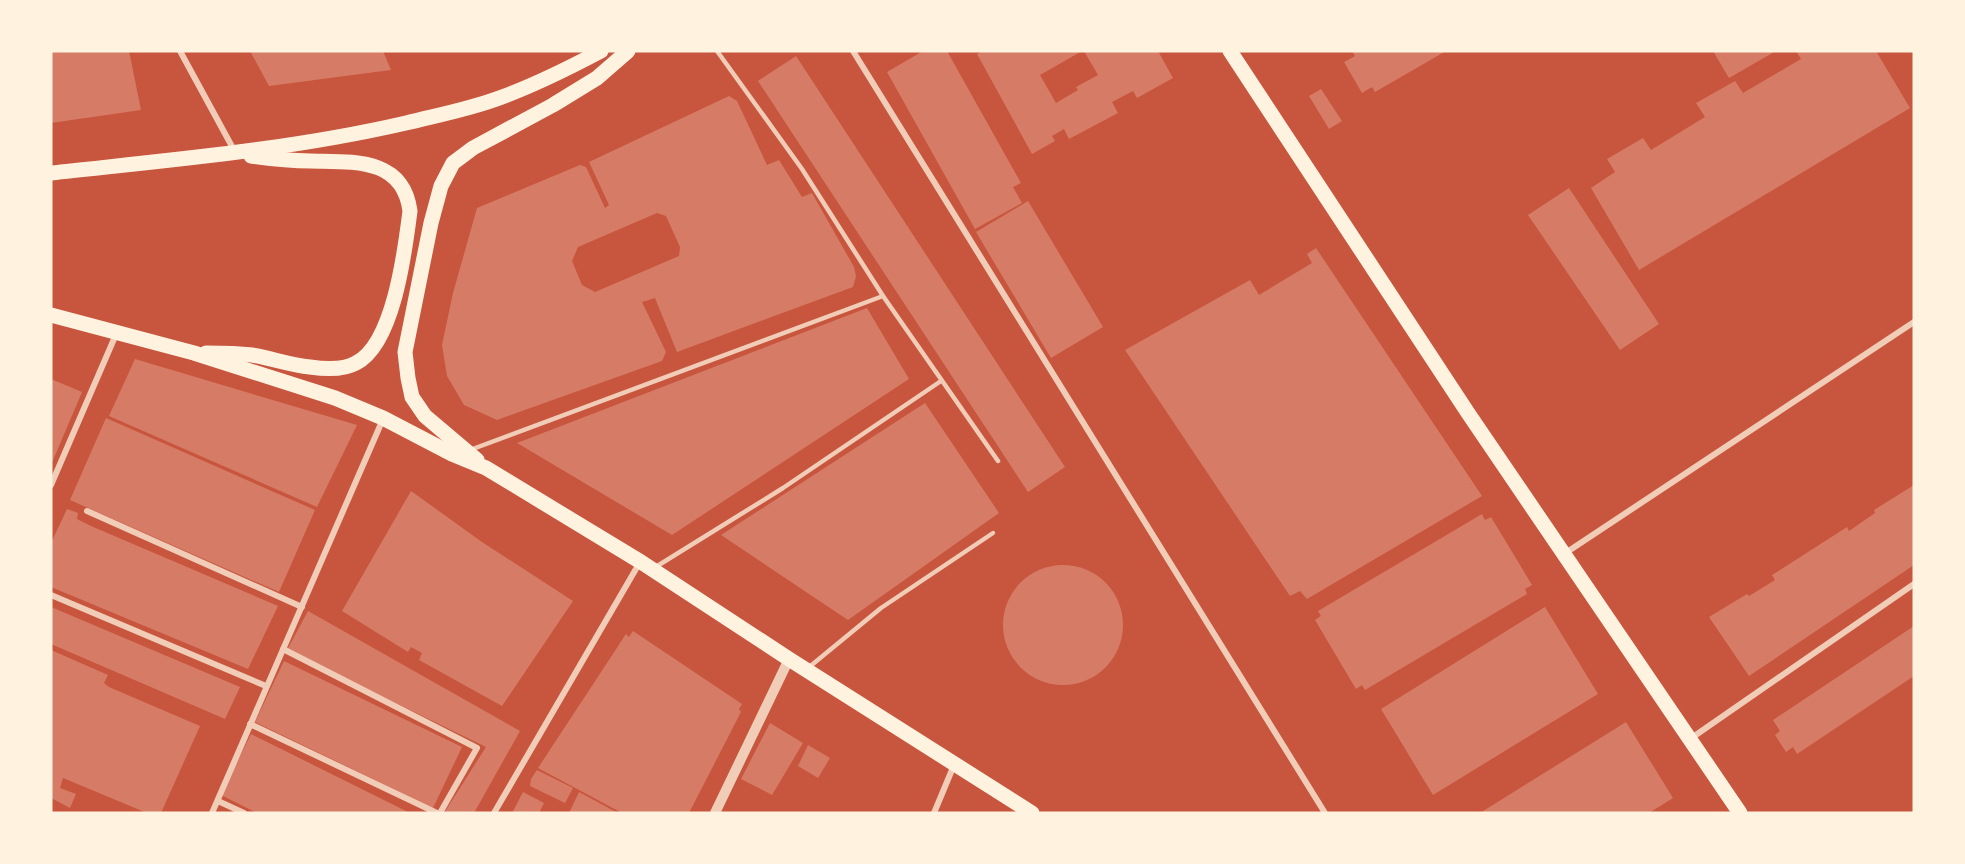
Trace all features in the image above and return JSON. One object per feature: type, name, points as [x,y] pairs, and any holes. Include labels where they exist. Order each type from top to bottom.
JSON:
[{"type":"main road","points":[[51,173],[235,153],[320,141],[451,112],[501,98],[545,80],[601,51]]},
{"type":"main road","points":[[486,468],[426,416],[412,397],[405,352],[430,223],[441,186],[453,164],[473,148],[597,78],[628,51]]},
{"type":"main road","points":[[1230,51],[1468,413],[1740,813]]},
{"type":"main road","points":[[194,353],[228,352],[252,355],[313,368],[354,365],[364,358],[378,340],[389,315],[400,271],[410,211],[409,201],[403,187],[393,176],[374,165],[274,159],[235,153]]},
{"type":"main road","points":[[51,315],[194,353],[335,398],[383,418],[452,454],[486,468],[646,566],[1032,813]]},
{"type":"street","points":[[180,51],[235,153]]},
{"type":"street","points":[[853,51],[1325,813]]},
{"type":"street","points":[[1563,554],[1914,322]]},
{"type":"street","points":[[51,485],[117,332]]},
{"type":"street","points":[[212,813],[383,418]]},
{"type":"street","points":[[87,511],[302,607]]},
{"type":"street","points":[[494,813],[646,566]]},
{"type":"street","points":[[1690,740],[1914,584]]},
{"type":"street","points":[[51,595],[266,686]]},
{"type":"street","points":[[250,724],[438,813],[477,748],[283,649]]},
{"type":"street","points":[[715,813],[789,659]]},
{"type":"street","points":[[934,813],[955,764]]},
{"type":"street","points":[[218,801],[244,813]]},
{"type":"lane","points":[[717,51],[802,169],[883,296],[999,461]]},
{"type":"lane","points":[[467,451],[883,296]]},
{"type":"lane","points":[[646,566],[783,488],[941,381]]},
{"type":"lane","points":[[806,670],[881,608],[993,533]]},
{"type":"building","points":[[51,51],[129,51],[141,110],[51,123]]},
{"type":"building","points":[[250,51],[383,51],[391,70],[269,86]]},
{"type":"building","points":[[923,51],[947,51],[1021,183],[1013,187],[1022,203],[975,229],[887,72]]},
{"type":"building","points":[[983,51],[1082,51],[1040,75],[1056,103],[1078,90],[1076,87],[1098,75],[1084,51],[1158,51],[1173,78],[1137,98],[1133,91],[1112,102],[1118,113],[1069,139],[1064,129],[1052,136],[1055,141],[1032,154],[977,54]]},
{"type":"building","points":[[1352,51],[1446,51],[1375,92],[1372,87],[1362,93],[1344,62],[1355,56]]},
{"type":"building","points":[[1713,51],[1776,51],[1729,78]]},
{"type":"building","points":[[1796,51],[1876,51],[1910,108],[1639,270],[1591,188],[1615,172],[1607,159],[1643,138],[1651,150],[1705,117],[1696,103],[1735,81],[1743,93],[1801,59]]},
{"type":"building","points":[[796,56],[1065,467],[1028,492],[758,81]]},
{"type":"building","points":[[1321,89],[1342,121],[1329,129],[1309,96]]},
{"type":"building","points":[[729,96],[737,101],[767,165],[779,160],[802,197],[812,193],[854,267],[856,276],[853,287],[677,352],[655,298],[642,302],[666,352],[662,361],[497,420],[464,405],[447,376],[442,345],[453,293],[477,208],[580,165],[586,167],[605,208],[609,205],[589,162]],"holes":[[[657,213],[666,216],[680,247],[679,256],[595,292],[582,285],[572,261],[578,247]]]},
{"type":"building","points":[[1569,188],[1659,324],[1620,350],[1528,215]]},
{"type":"building","points":[[1028,201],[1103,327],[1051,358],[976,232]]},
{"type":"building","points":[[1316,248],[1482,496],[1307,599],[1300,591],[1290,596],[1125,350],[1250,280],[1259,295],[1312,263],[1307,254]]},
{"type":"building","points":[[867,308],[909,379],[672,535],[517,443]]},
{"type":"building","points":[[135,359],[357,425],[317,507],[109,416]]},
{"type":"building","points":[[51,379],[82,392],[51,465]]},
{"type":"building","points":[[925,403],[999,513],[848,620],[721,535]]},
{"type":"building","points":[[106,418],[315,510],[279,592],[70,500]]},
{"type":"building","points":[[1914,485],[1914,565],[1749,676],[1709,617],[1775,580],[1772,575],[1847,527],[1849,531],[1875,513],[1874,510]]},
{"type":"building","points":[[411,491],[482,542],[573,601],[502,706],[419,660],[422,653],[411,647],[408,652],[342,611]]},
{"type":"building","points":[[67,509],[78,513],[77,519],[91,526],[278,606],[248,669],[51,587],[51,543]]},
{"type":"building","points":[[1482,514],[1485,520],[1491,517],[1532,585],[1525,589],[1527,594],[1365,690],[1362,685],[1356,689],[1315,620],[1321,616],[1318,611]]},
{"type":"building","points":[[1063,565],[1086,569],[1106,582],[1119,602],[1123,625],[1119,648],[1106,668],[1086,681],[1063,685],[1040,681],[1020,668],[1007,648],[1003,625],[1007,602],[1020,582],[1040,569]]},
{"type":"building","points":[[51,607],[240,687],[225,719],[51,644]]},
{"type":"building","points":[[1545,607],[1598,694],[1433,795],[1381,709]]},
{"type":"building","points":[[308,611],[520,731],[474,813],[444,813],[486,747],[287,650]]},
{"type":"building","points":[[1914,626],[1914,676],[1797,754],[1793,747],[1786,752],[1775,735],[1780,731],[1773,720]]},
{"type":"building","points":[[633,631],[742,704],[739,709],[741,712],[689,813],[622,813],[538,768],[626,634],[629,637]]},
{"type":"building","points":[[51,650],[108,675],[104,683],[109,687],[200,726],[161,813],[147,813],[63,778],[60,788],[76,794],[70,808],[51,798]]},
{"type":"building","points":[[284,661],[462,747],[433,808],[255,722]]},
{"type":"building","points":[[1626,722],[1673,798],[1649,813],[1480,813]]},
{"type":"building","points":[[770,723],[803,743],[772,795],[741,779]]},
{"type":"building","points":[[251,734],[410,813],[257,813],[221,795]]},
{"type":"building","points":[[808,745],[830,758],[818,778],[798,766]]},
{"type":"building","points":[[537,770],[573,788],[565,803],[530,786],[531,779]]},
{"type":"building","points":[[523,792],[544,803],[539,813],[512,813]]},
{"type":"building","points":[[579,792],[618,813],[569,813]]}]
